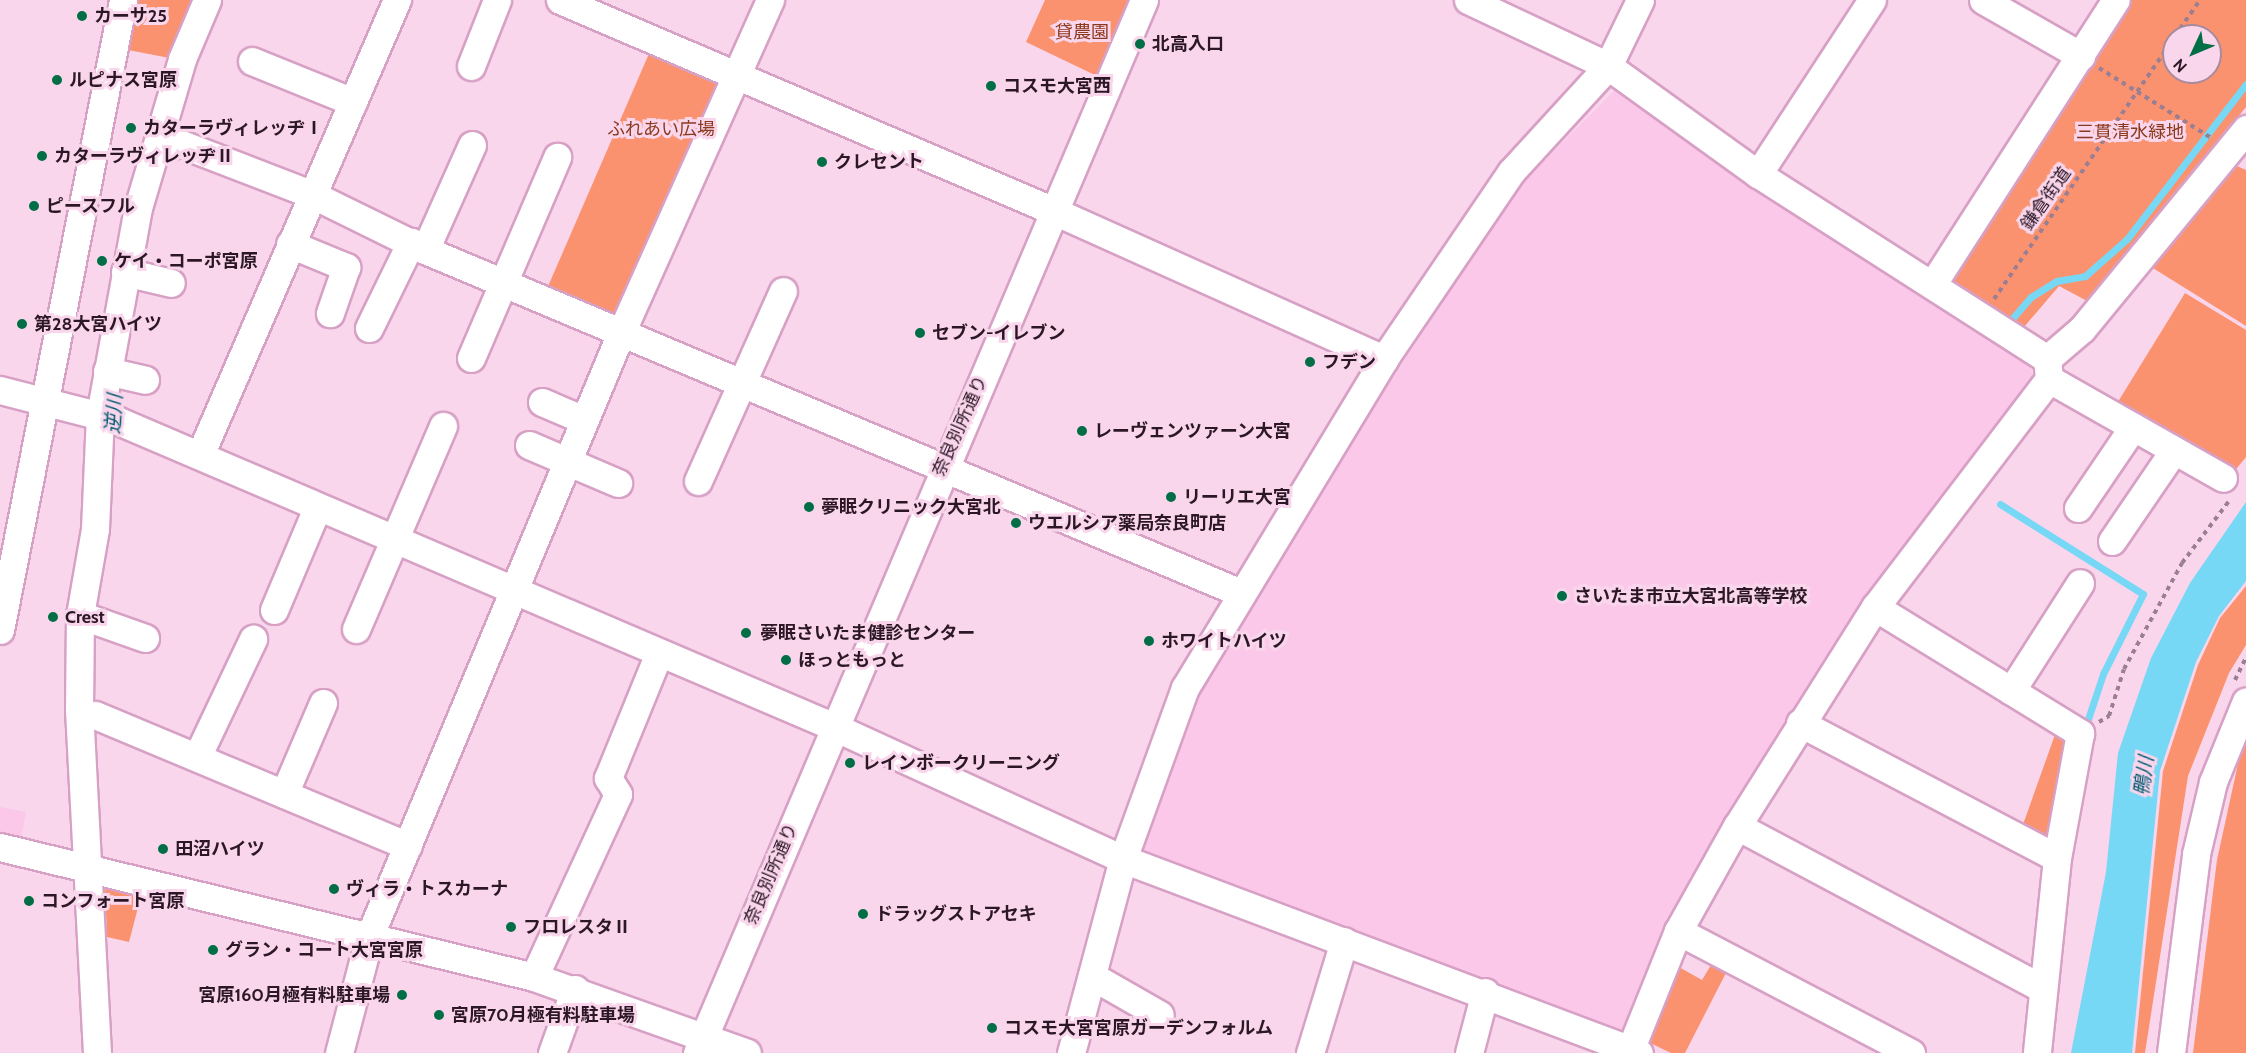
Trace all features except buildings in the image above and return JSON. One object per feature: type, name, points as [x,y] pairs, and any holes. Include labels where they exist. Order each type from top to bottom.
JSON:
[{"type":"street","points":[[0,630],[123,0]]},
{"type":"street","points":[[97,1053],[89,869],[89,617],[106,496],[108,417],[122,374],[120,340],[132,273],[207,0]]},
{"type":"street","points":[[200,455],[397,0]]},
{"type":"street","points":[[471,66],[496,0]]},
{"type":"street","points":[[560,0],[602,8],[740,78],[1054,211],[1384,359]]},
{"type":"street","points":[[339,1053],[370,935],[621,333],[740,78],[770,0]]},
{"type":"street","name":"奈良別所通り","points":[[700,1044],[832,726],[1144,0]]},
{"type":"street","points":[[1468,0],[1608,66],[1758,174],[1981,317],[2048,369],[2133,427],[2174,450],[2229,486]]},
{"type":"street","points":[[1071,1053],[1123,859],[1185,688],[1384,359],[1511,172],[1608,66],[1640,0]]},
{"type":"street","points":[[1758,174],[1872,0]]},
{"type":"street","points":[[1983,0],[2081,56]]},
{"type":"street","points":[[1932,285],[2116,0]]},
{"type":"street","points":[[252,61],[353,102]]},
{"type":"street","points":[[0,390],[108,417],[200,455],[391,541],[832,726],[1123,859],[1485,992],[1633,1052],[1678,931],[1737,826],[1875,607],[2048,369],[2246,129]]},
{"type":"street","points":[[176,142],[313,195],[418,246],[741,385],[1241,593]]},
{"type":"street","points":[[369,328],[418,246],[472,145]]},
{"type":"street","points":[[471,358],[557,157]]},
{"type":"street","points":[[290,244],[346,267],[330,314]]},
{"type":"street","points":[[132,273],[171,283]]},
{"type":"street","points":[[698,482],[783,291]]},
{"type":"street","points":[[542,402],[585,420]]},
{"type":"street","points":[[356,629],[391,541],[443,426]]},
{"type":"street","points":[[2078,508],[2133,427]]},
{"type":"street","points":[[529,445],[618,483]]},
{"type":"street","points":[[2112,541],[2174,450]]},
{"type":"street","points":[[274,610],[317,508]]},
{"type":"street","points":[[2011,691],[2080,583]]},
{"type":"street","points":[[1875,607],[2080,734],[2057,858],[2037,1053]]},
{"type":"street","points":[[89,617],[145,638]]},
{"type":"street","points":[[197,757],[253,639]]},
{"type":"street","points":[[534,977],[618,794],[608,778],[659,653]]},
{"type":"street","points":[[2171,1053],[2196,854],[2213,782],[2246,701]]},
{"type":"street","points":[[284,794],[323,703]]},
{"type":"street","points":[[95,715],[408,846]]},
{"type":"street","points":[[1800,723],[2057,858]]},
{"type":"street","points":[[1737,826],[2042,988]]},
{"type":"street","points":[[0,847],[370,935],[534,977],[575,989],[700,1044],[747,1053]]},
{"type":"street","points":[[1678,931],[1911,1053]]},
{"type":"street","points":[[1310,1053],[1344,941]]},
{"type":"street","points":[[1092,976],[1160,1015]]},
{"type":"street","points":[[552,1053],[575,989]]},
{"type":"street","points":[[1469,1053],[1485,992]]},
{"type":"path","name":"鎌倉街道","points":[[2183,24],[2200,0]]},
{"type":"path","name":"鎌倉街道","points":[[1981,317],[2162,55]]},
{"type":"path","points":[[2081,56],[2195,128]]},
{"type":"path","points":[[2080,734],[2109,716],[2142,632],[2229,486]]},
{"type":"shaded area","name":"さいたま市立大宮北高等学校","points":[[1616,89],[1758,191],[2028,360],[2033,376],[1833,644],[1665,921],[1627,1028],[1616,1033],[1149,861],[1139,849],[1193,702],[1345,450],[1520,185]]},
{"type":"shaded area","points":[[0,807],[26,812],[21,839],[0,834]]},
{"type":"green space","points":[[138,0],[194,0],[175,59],[128,50]]},
{"type":"green space","name":"貸農園","points":[[1045,0],[1133,0],[1099,77],[1026,42]]},
{"type":"green space","name":"三貫清水緑地","points":[[2124,0],[2246,0],[2246,107],[2089,302],[2059,286],[2024,327],[1950,283]]},
{"type":"green space","name":"ふれあい広場","points":[[651,49],[727,81],[621,323],[546,291]]},
{"type":"green space","points":[[2230,163],[2246,170],[2246,326],[2148,265]]},
{"type":"green space","points":[[2185,293],[2246,330],[2246,457],[2232,474],[2116,405]]},
{"type":"green space","points":[[2246,586],[2246,645],[2229,673],[2188,776],[2145,1053],[2135,1053],[2163,771],[2198,665],[2220,618]]},
{"type":"green space","points":[[2246,727],[2246,1053],[2193,1053],[2217,860]]},
{"type":"green space","points":[[2057,729],[2068,735],[2050,847],[2020,833]]},
{"type":"green space","points":[[105,887],[141,896],[129,942],[107,937]]},
{"type":"green space","points":[[1714,960],[1729,967],[1685,1053],[1671,1053],[1646,1041],[1677,966],[1702,980]]},
{"type":"water","name":"鴨川","points":[[2246,502],[2246,581],[2219,616],[2196,662],[2160,771],[2132,1053],[2071,1053],[2106,872],[2118,753],[2151,658],[2190,583]]},
{"type":"waterway","points":[[2010,321],[2031,297],[2057,281],[2085,276],[2127,239],[2246,84]]},
{"type":"waterway","points":[[2000,504],[2143,594],[2103,674],[2087,722]]},
{"type":"place","name":"カーサ25","points":[[82,16]]},
{"type":"place","name":"北高入口","points":[[1140,44]]},
{"type":"place","name":"ルピナス宮原","points":[[57,80]]},
{"type":"place","name":"コスモ大宮西","points":[[991,86]]},
{"type":"place","name":"カターラヴィレッヂⅠ","points":[[131,128]]},
{"type":"place","name":"カターラヴィレッヂⅡ","points":[[42,156]]},
{"type":"place","name":"クレセント","points":[[822,162]]},
{"type":"place","name":"ピースフル","points":[[34,206]]},
{"type":"place","name":"ケイ・コーポ宮原","points":[[102,261]]},
{"type":"place","name":"第28大宮ハイツ","points":[[22,324]]},
{"type":"place","name":"セブン-イレブン","points":[[920,333]]},
{"type":"place","name":"フデン","points":[[1310,362]]},
{"type":"place","name":"レーヴェンツァーン大宮","points":[[1082,431]]},
{"type":"place","name":"リーリエ大宮","points":[[1171,497]]},
{"type":"place","name":"夢眠クリニック大宮北","points":[[809,507]]},
{"type":"place","name":"ウエルシア薬局奈良町店","points":[[1016,523]]},
{"type":"place","name":"さいたま市立大宮北高等学校","points":[[1562,596]]},
{"type":"place","name":"Crest","points":[[53,617]]},
{"type":"place","name":"夢眠さいたま健診センター","points":[[746,633]]},
{"type":"place","name":"ホワイトハイツ","points":[[1149,641]]},
{"type":"place","name":"ほっともっと","points":[[786,660]]},
{"type":"place","name":"レインボークリーニング","points":[[850,763]]},
{"type":"place","name":"田沼ハイツ","points":[[163,849]]},
{"type":"place","name":"ヴィラ・トスカーナ","points":[[334,889]]},
{"type":"place","name":"コンフォート宮原","points":[[29,901]]},
{"type":"place","name":"ドラッグストアセキ","points":[[863,914]]},
{"type":"place","name":"フロレスタⅡ","points":[[511,927]]},
{"type":"place","name":"グラン・コート大宮宮原","points":[[213,950]]},
{"type":"place","name":"宮原160月極有料駐車場","points":[[402,995]]},
{"type":"place","name":"宮原70月極有料駐車場","points":[[439,1015]]},
{"type":"place","name":"コスモ大宮宮原ガーデンフォルム","points":[[992,1028]]},
{"type":"water label","name":"逆川","points":[[114,414]]}]
